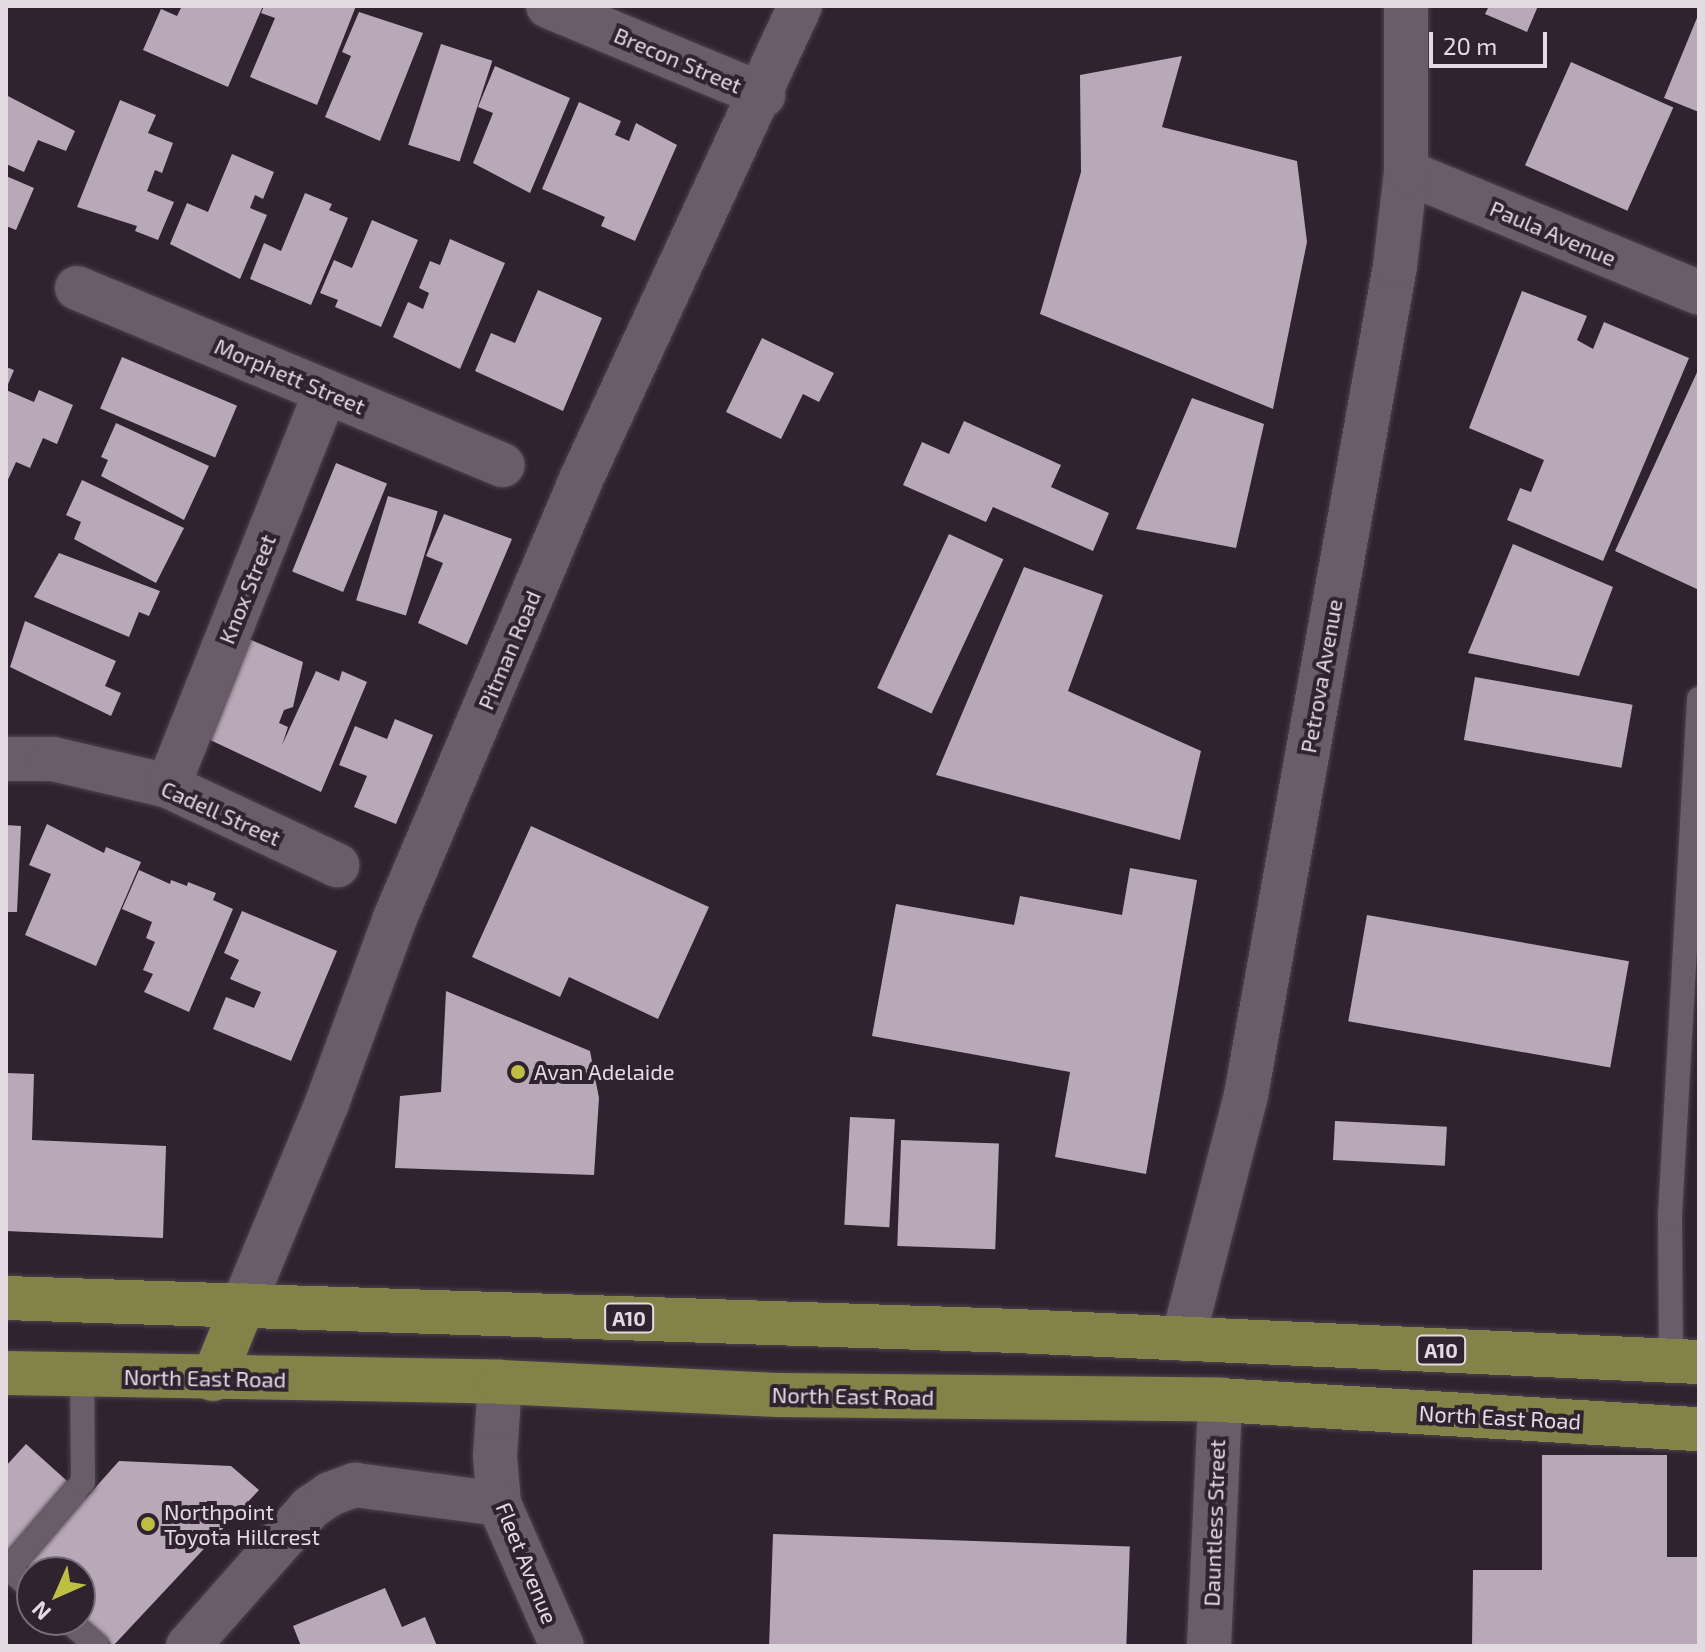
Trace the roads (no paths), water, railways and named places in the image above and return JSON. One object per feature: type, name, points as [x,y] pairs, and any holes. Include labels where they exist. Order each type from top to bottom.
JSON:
[{"type":"highway","name":"A10","points":[[6,1298],[1183,1339],[1685,1362]]},
{"type":"highway","points":[[213,1379],[243,1305]]},
{"type":"highway","points":[[1183,1339],[1220,1400]]},
{"type":"highway","name":"North East Road","points":[[6,1373],[500,1382],[778,1395],[1220,1400],[1699,1429]]},
{"type":"street","name":"Brecon Street","points":[[548,6],[763,95]]},
{"type":"street","name":"Pitman Road","points":[[243,1305],[327,1103],[395,918],[578,486],[763,95],[800,6]]},
{"type":"street","name":"Petrova Avenue","points":[[1183,1339],[1249,1079],[1395,266],[1406,172],[1406,6]]},
{"type":"street","name":"Paula Avenue","points":[[1406,172],[1699,293]]},
{"type":"street","name":"Morphett Street","points":[[77,288],[503,465]]},
{"type":"street","name":"Knox Street","points":[[168,786],[326,391]]},
{"type":"street","name":"Cadell Street","points":[[6,759],[53,759],[168,786],[337,865]]},
{"type":"street","name":"Fleet Avenue","points":[[500,1382],[495,1456],[499,1504],[562,1646]]},
{"type":"street","name":"Dauntless Street","points":[[1209,1646],[1220,1400]]},
{"type":"street","points":[[188,1646],[311,1507],[330,1494],[355,1485],[499,1504]]},
{"type":"lane","points":[[1685,1362],[1670,1215],[1699,699]]},
{"type":"lane","points":[[7,1570],[83,1482],[82,1375]]},
{"type":"place","name":"Avan Adelaide","points":[[518,1072]]},
{"type":"place","name":"Northpoint Toyota Hillcrest","points":[[148,1524]]}]
